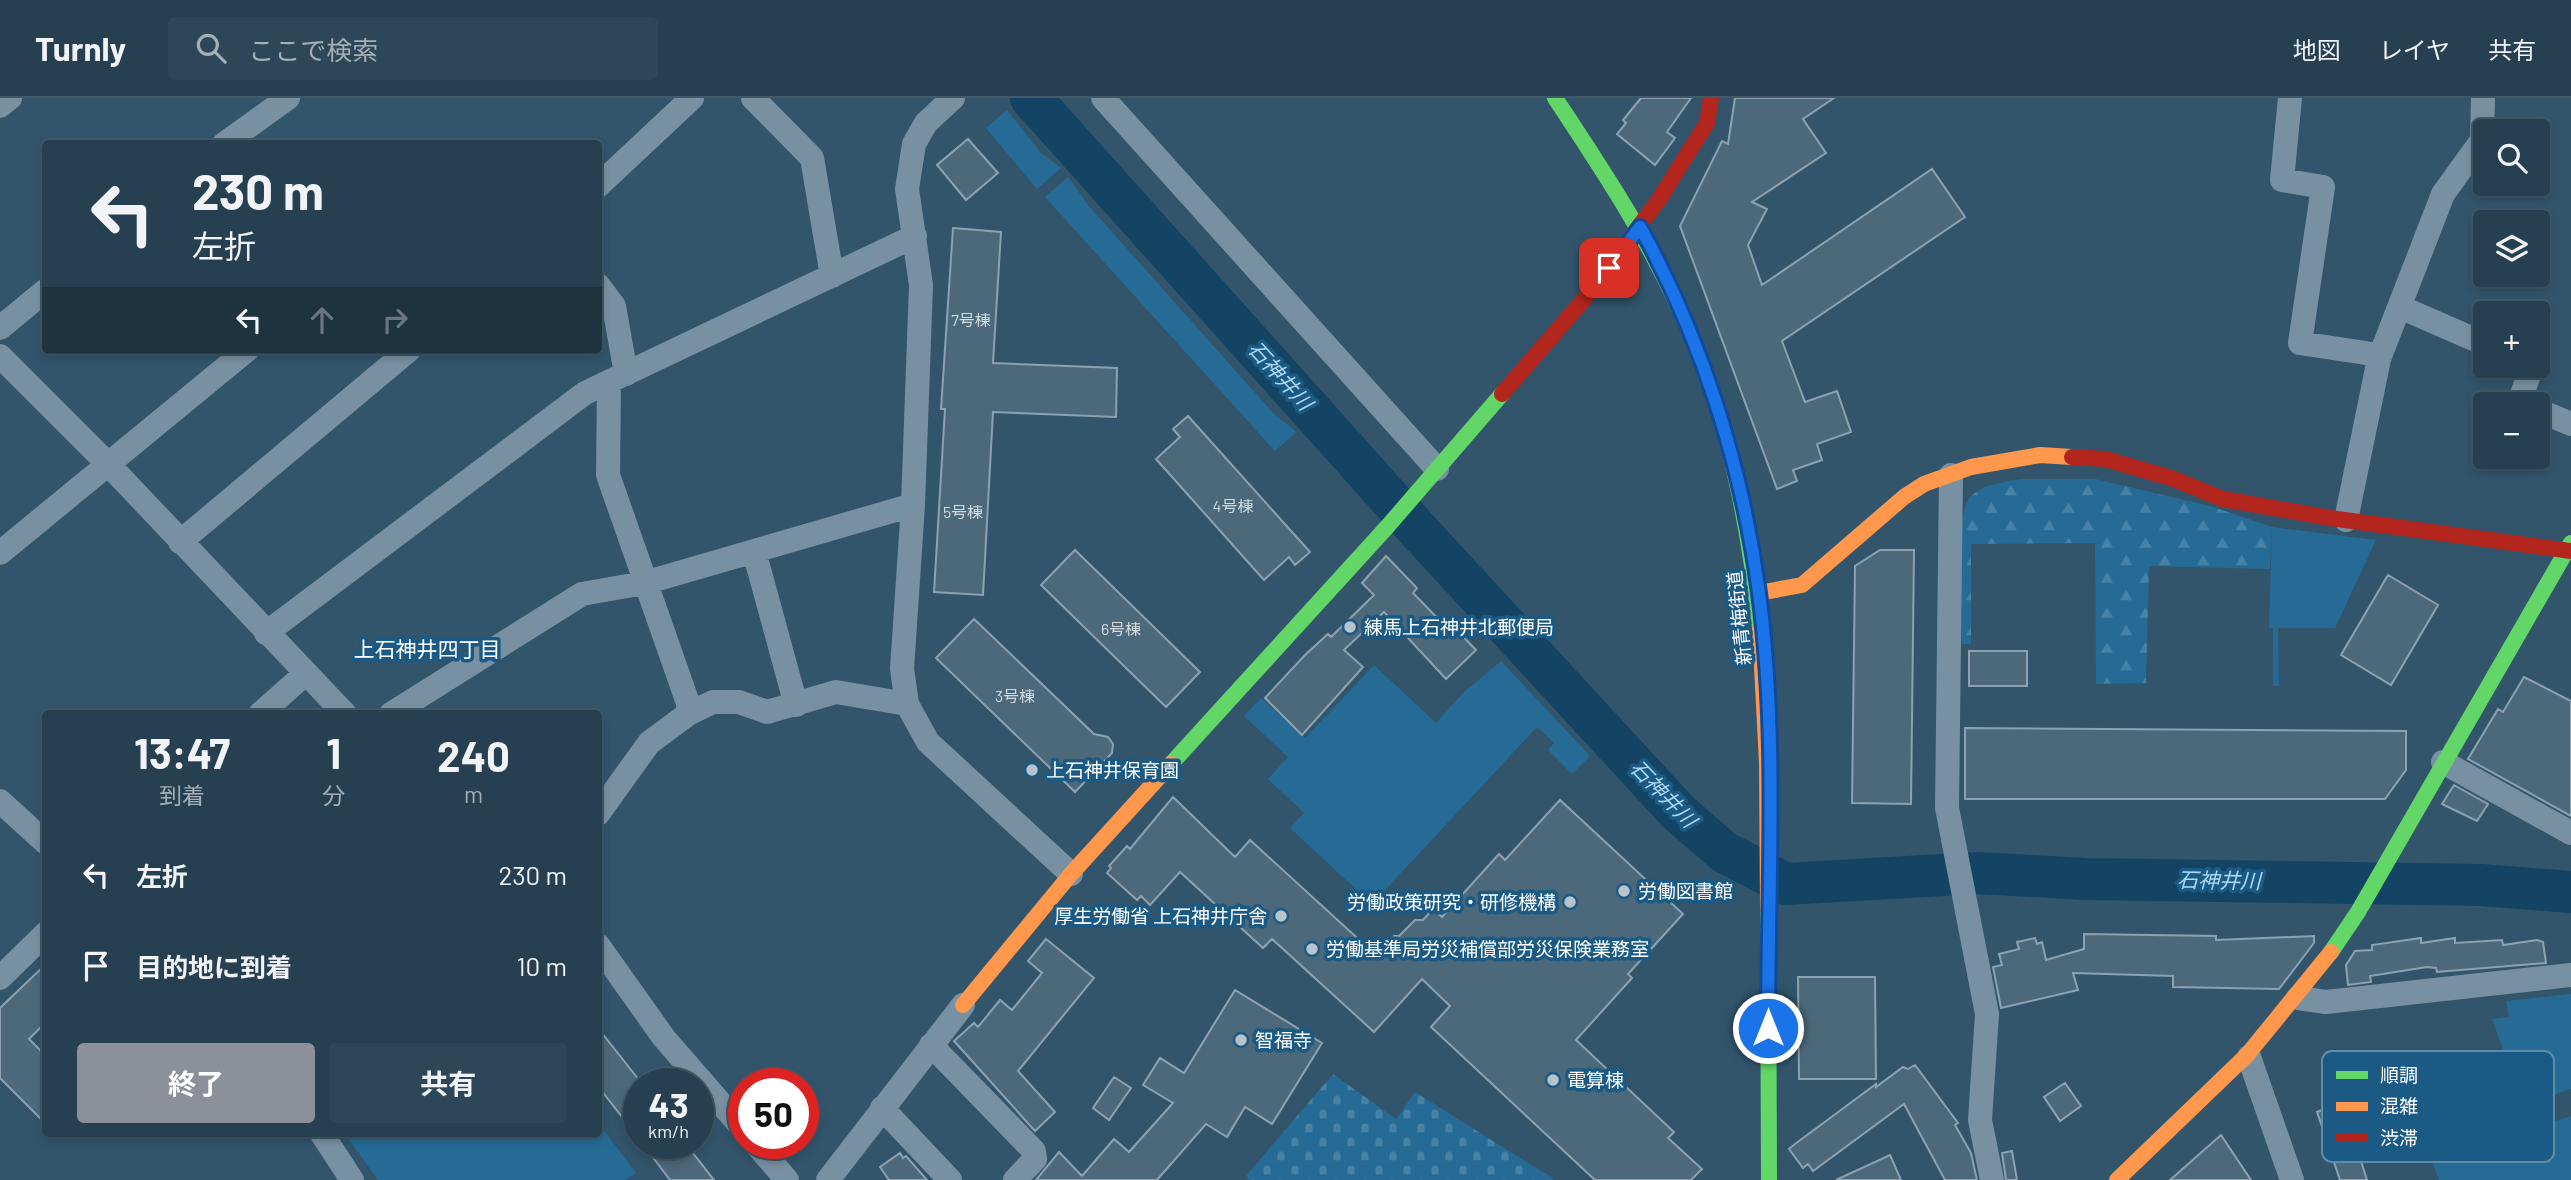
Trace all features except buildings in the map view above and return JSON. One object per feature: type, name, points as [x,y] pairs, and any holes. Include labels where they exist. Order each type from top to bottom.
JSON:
[{"type":"street","points":[[0,106],[10,98]]},
{"type":"street","points":[[230,140],[288,98]]},
{"type":"street","points":[[602,182],[692,98]]},
{"type":"street","points":[[753,98],[812,158],[832,276]]},
{"type":"street","points":[[953,98],[926,123],[914,144],[907,189],[921,285],[913,505],[902,669],[906,704],[928,742],[1071,874]]},
{"type":"street","points":[[1103,98],[1437,469]]},
{"type":"street","name":"新青梅街道","points":[[1555,98],[1640,227],[1677,302],[1706,372],[1733,463],[1759,593],[1767,680],[1769,766],[1769,1180]]},
{"type":"street","points":[[828,1180],[963,1005],[1071,874],[1392,521],[1586,297],[1640,227],[1707,123],[1710,98]]},
{"type":"street","points":[[2290,98],[2282,180],[2323,187],[2300,343],[2372,354],[2379,359]]},
{"type":"street","points":[[2346,520],[2379,359],[2443,194],[2482,140],[2483,98]]},
{"type":"street","points":[[266,633],[585,393],[915,236]]},
{"type":"street","points":[[602,290],[614,306],[618,379],[608,475],[688,703],[688,714]]},
{"type":"street","points":[[0,328],[42,293]]},
{"type":"street","points":[[2400,307],[2473,339]]},
{"type":"street","points":[[0,553],[242,354]]},
{"type":"street","points":[[180,542],[404,354]]},
{"type":"street","points":[[0,356],[108,464],[341,710]]},
{"type":"street","points":[[2550,415],[2571,424]]},
{"type":"street","points":[[1759,593],[1802,585],[1904,497],[1924,484],[1970,467],[2040,455],[2105,459],[2171,478],[2223,499],[2346,520],[2569,548],[2361,906],[2298,998],[2249,1057],[2117,1180]]},
{"type":"street","points":[[1951,475],[1947,808],[1960,889],[1987,1014],[1980,1120],[1992,1180]]},
{"type":"street","points":[[397,710],[582,594],[644,583],[913,505]]},
{"type":"street","points":[[754,551],[796,705]]},
{"type":"street","points":[[264,710],[305,674]]},
{"type":"street","points":[[602,808],[649,743],[688,714],[713,702],[739,702],[767,712],[836,692],[906,704]]},
{"type":"street","points":[[2443,762],[2571,833]]},
{"type":"street","points":[[0,801],[42,839]]},
{"type":"street","points":[[0,978],[42,937]]},
{"type":"street","points":[[602,951],[664,1038],[728,1111]]},
{"type":"street","points":[[2298,998],[2326,1002],[2571,975]]},
{"type":"street","points":[[932,1045],[1034,1151],[1035,1159],[1015,1180]]},
{"type":"street","points":[[2249,1057],[2292,1180]]},
{"type":"street","points":[[882,1108],[950,1180]]},
{"type":"street","points":[[324,1137],[352,1180]]},
{"type":"street","points":[[769,1159],[788,1180]]},
{"type":"green space","points":[[1007,110],[1041,153],[1061,168],[1037,189],[986,128]]},
{"type":"green space","points":[[1068,177],[1088,205],[1275,415],[1297,432],[1275,451],[1045,197]]},
{"type":"green space","points":[[2021,479],[2095,479],[2210,506],[2272,527],[2270,569],[2149,566],[2146,683],[2096,684],[2095,543],[1971,544],[1971,644],[1962,644],[1960,543],[1966,506],[1971,496],[1982,489]]},
{"type":"green space","points":[[2272,527],[2376,540],[2335,628],[2278,628],[2279,686],[2273,686],[2273,628],[2269,628]]},
{"type":"green space","points":[[1501,661],[1590,756],[1572,774],[1548,750],[1554,743],[1537,727],[1372,904],[1290,828],[1304,813],[1268,779],[1288,757],[1244,716],[1261,698],[1305,738],[1374,665],[1436,723],[1464,692]]},
{"type":"green space","points":[[2571,994],[2571,1089],[2554,1095],[2554,1051],[2504,1051],[2492,1019],[2509,1017],[2506,1001]]},
{"type":"green space","points":[[1333,1074],[1396,1119],[1415,1092],[1555,1180],[1249,1180],[1246,1176]]},
{"type":"green space","points":[[2571,1116],[2571,1180],[2439,1180],[2433,1164],[2439,1162],[2554,1162],[2554,1122]]},
{"type":"green space","points":[[602,1128],[636,1173],[625,1180],[378,1180],[347,1137],[602,1137]]},
{"type":"waterway","name":"石神井川","points":[[1031,98],[1418,530],[1678,812],[1724,852],[1786,884],[1977,873],[2086,879],[2481,885],[2571,892]]},
{"type":"traffic: fast","points":[[1555,98],[1610,183],[1661,271],[1704,369],[1736,478],[1760,628]]},
{"type":"traffic: fast","points":[[1171,764],[1387,527],[1502,394]]},
{"type":"traffic: fast","points":[[2331,952],[2358,912],[2571,543]]},
{"type":"traffic: fast","points":[[1768,910],[1769,1180]]},
{"type":"traffic: slow","points":[[1759,593],[1802,585],[1904,497],[1924,484],[1971,467],[2040,455],[2072,457]]},
{"type":"traffic: slow","points":[[1760,628],[1767,763],[1768,910]]},
{"type":"traffic: slow","points":[[963,1005],[1071,874],[1171,764]]},
{"type":"traffic: slow","points":[[2117,1180],[2247,1055],[2331,952]]},
{"type":"traffic: jam","points":[[1502,394],[1586,297],[1658,201],[1707,123],[1711,98]]},
{"type":"traffic: jam","points":[[2072,457],[2105,459],[2171,478],[2223,499],[2330,518],[2571,551]]},
{"type":"place","name":"練馬上石神井北郵便局","points":[[1350,627]]},
{"type":"place","name":"上石神井保育園","points":[[1032,770]]},
{"type":"place","name":"労働図書館","points":[[1624,891]]},
{"type":"place","name":"労働政策研究・研修機構","points":[[1570,902]]},
{"type":"place","name":"厚生労働省 上石神井庁舎","points":[[1281,916]]},
{"type":"place","name":"労働基準局労災補償部労災保険業務室","points":[[1312,949]]},
{"type":"place","name":"智福寺","points":[[1241,1040]]},
{"type":"place","name":"電算棟","points":[[1553,1080]]},
{"type":"district","name":"上石神井四丁目","points":[[427,650]]},
{"type":"route","points":[[1609,268],[1640,227],[1683,313],[1706,372],[1733,463],[1752,548],[1767,680],[1768,1028]]}]
